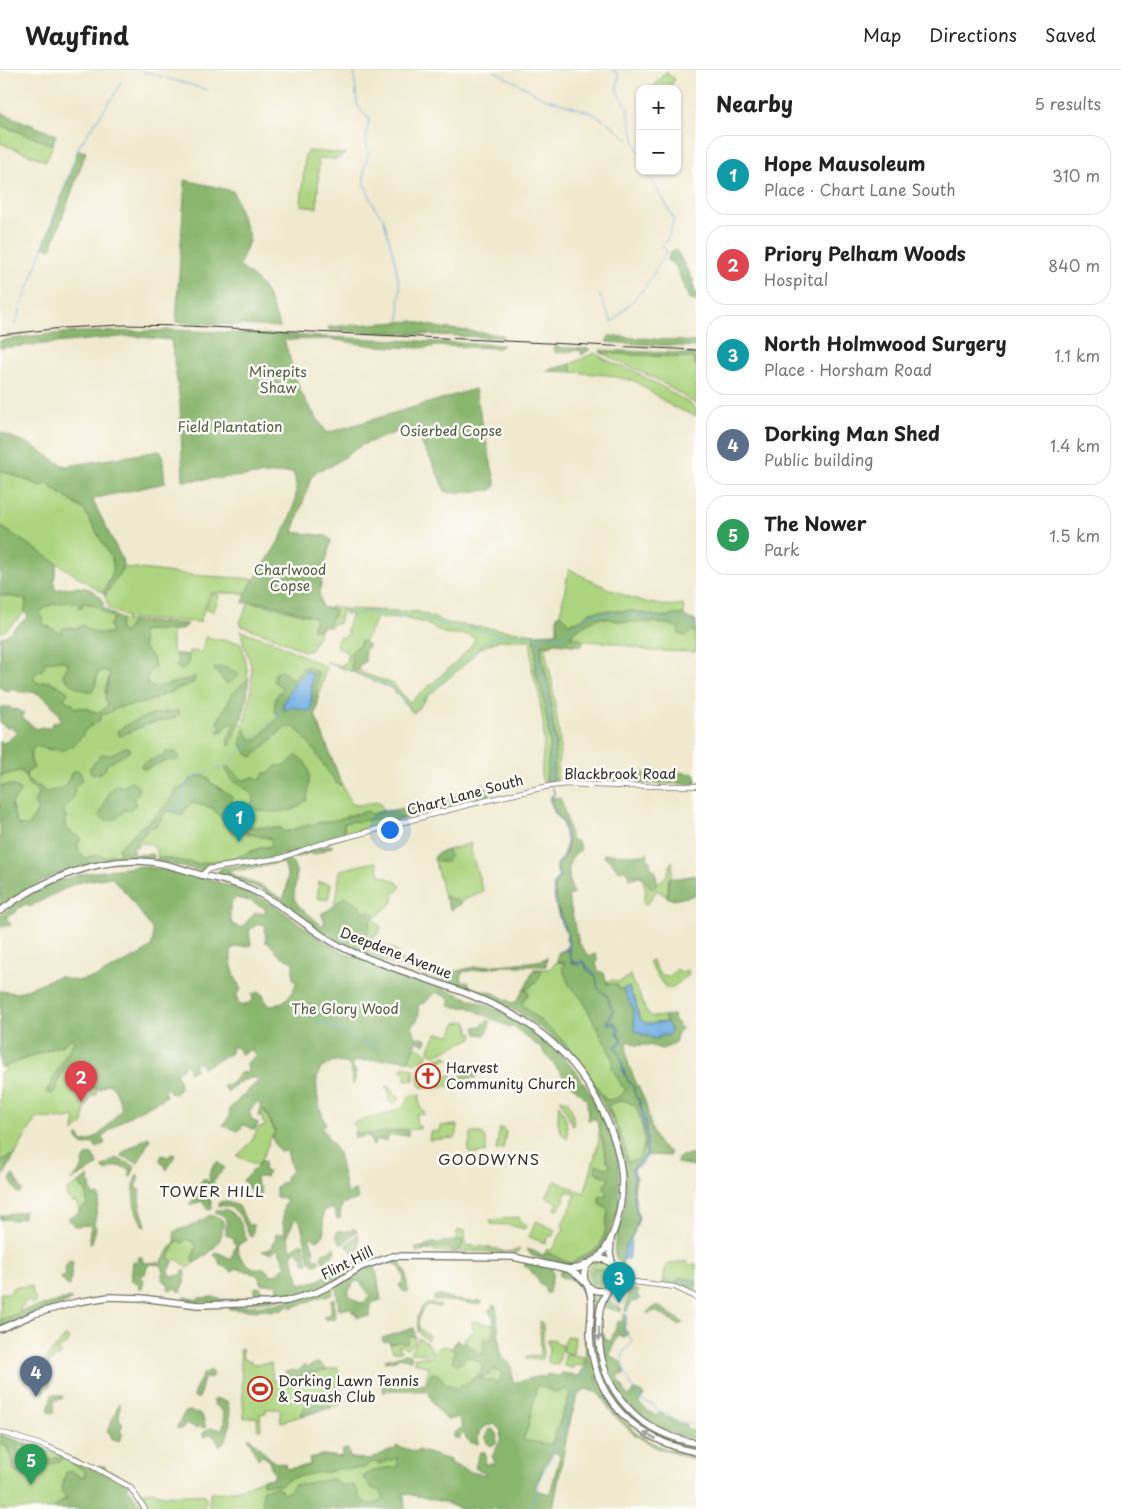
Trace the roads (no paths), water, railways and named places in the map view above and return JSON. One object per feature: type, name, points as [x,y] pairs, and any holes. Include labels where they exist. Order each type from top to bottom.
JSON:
[{"type":"main road","name":"Deepdene Avenue","points":[[0,911],[17,899],[51,881],[93,866],[152,862],[211,877],[254,891],[346,949],[491,1003],[521,1018],[546,1037],[576,1067],[590,1086],[601,1106],[613,1135],[619,1156],[622,1179],[622,1195],[610,1253],[614,1270]]},
{"type":"main road","name":"Deepdene Avenue","points":[[593,1261],[604,1251],[612,1236]]},
{"type":"main road","name":"Flint Hill","points":[[0,1329],[29,1315],[70,1303],[97,1298],[126,1296],[198,1305],[269,1303],[302,1297],[334,1284],[368,1264],[393,1256],[513,1257],[568,1269],[579,1268],[593,1261]]},
{"type":"main road","points":[[696,1443],[669,1435],[646,1424],[623,1403],[612,1386],[602,1361],[599,1339],[600,1303],[615,1278],[614,1270],[612,1265],[605,1260],[593,1261],[585,1270],[584,1278],[591,1296],[590,1333],[592,1355],[597,1373],[609,1398],[627,1420],[642,1432],[663,1442],[696,1452]]},
{"type":"main road","name":"Flint Hill","points":[[568,1269],[586,1284]]},
{"type":"main road","points":[[586,1284],[600,1291],[611,1286]]},
{"type":"street","name":"Blackbrook Road","points":[[544,787],[552,785],[696,786]]},
{"type":"street","name":"Chart Lane South","points":[[202,875],[208,869],[281,858],[314,846],[467,805],[544,787]]},
{"type":"street","points":[[211,877],[218,867]]},
{"type":"street","points":[[614,1270],[619,1277],[626,1280],[675,1287],[696,1297]]},
{"type":"street","points":[[611,1286],[626,1280]]},
{"type":"street","points":[[0,1432],[48,1447],[92,1466],[130,1487],[145,1509]]},
{"type":"water","points":[[307,671],[312,674],[311,712],[294,707],[283,710],[283,705],[291,689]]},
{"type":"water","points":[[552,787],[555,793],[550,800],[556,814],[563,821],[568,843],[562,861],[558,864],[560,877],[554,886],[557,908],[568,935],[567,940],[570,943],[570,954],[575,964],[572,963],[568,949],[558,953],[566,949],[568,943],[566,940],[567,934],[557,911],[553,886],[559,876],[557,872],[557,864],[561,860],[567,844],[562,821],[555,814],[549,798],[554,793]]},
{"type":"water","points":[[581,961],[586,963],[587,968],[596,977],[586,969],[585,963],[575,964]]},
{"type":"water","points":[[626,987],[630,988],[629,990],[636,1002],[638,1015],[641,1020],[648,1024],[667,1022],[671,1031],[668,1036],[663,1035],[655,1039],[635,1031],[633,1009],[623,989]]},
{"type":"water","points":[[612,1008],[614,1012],[608,1023],[614,1022],[620,1030],[618,1033],[621,1039],[617,1033],[618,1028],[614,1024],[607,1024],[613,1012]]},
{"type":"water","points":[[622,1040],[623,1042],[616,1046],[620,1056],[615,1046]]},
{"type":"water","points":[[621,1060],[627,1078],[634,1087],[629,1083],[622,1068]]},
{"type":"water","points":[[635,1094],[640,1099],[647,1131],[647,1142],[646,1135],[641,1109]]},
{"type":"water","points":[[647,1142],[648,1155],[634,1169],[636,1178],[634,1192],[639,1219],[635,1228],[638,1219],[633,1192],[635,1179],[632,1170],[647,1154],[645,1149]]},
{"type":"water","points":[[632,1235],[630,1253],[628,1259],[623,1259],[622,1267],[623,1256],[625,1247]]},
{"type":"waterway","points":[[139,70],[163,77]]},
{"type":"waterway","points":[[354,70],[357,103],[361,112],[369,120],[366,138],[368,153],[364,170],[364,183],[376,210],[383,217],[394,257],[400,288],[400,320]]},
{"type":"waterway","points":[[493,70],[544,98],[592,113],[604,120]]},
{"type":"waterway","points":[[612,70],[616,71],[619,76],[617,90],[626,105],[636,145]]},
{"type":"waterway","points":[[166,78],[208,90]]},
{"type":"waterway","points":[[77,149],[117,91],[121,82]]},
{"type":"waterway","points":[[607,122],[629,140]]},
{"type":"waterway","points":[[15,325],[78,150]]},
{"type":"waterway","points":[[649,175],[674,219],[669,236],[662,247],[686,271],[696,294]]},
{"type":"waterway","points":[[599,294],[612,322],[646,286],[667,251]]},
{"type":"waterway","points":[[344,614],[358,615],[366,612],[421,618],[456,629],[471,628],[500,635],[532,635],[539,640]]},
{"type":"waterway","points":[[551,783],[552,711],[548,710],[548,701],[546,699],[548,686],[545,680],[542,679],[544,674],[542,670],[539,670],[539,640],[554,635],[559,637],[566,635],[575,625],[592,614],[629,614],[663,620],[685,620]]},
{"type":"waterway","points":[[689,622],[696,624]]},
{"type":"waterway","points":[[431,690],[483,643],[500,635]]},
{"type":"waterway","points":[[360,675],[395,689],[411,709],[428,694]]},
{"type":"waterway","points":[[238,753],[282,709]]},
{"type":"waterway","points":[[216,770],[226,766],[237,755]]},
{"type":"waterway","points":[[172,810],[176,810],[184,796],[185,789],[195,777],[209,771]]},
{"type":"waterway","points":[[316,1019],[378,1048]]},
{"type":"waterway","points":[[675,1281],[693,1280],[696,1286]]},
{"type":"waterway","points":[[664,1281],[671,1281]]},
{"type":"waterway","points":[[578,1284],[585,1294],[586,1301]]},
{"type":"waterway","points":[[621,1285],[626,1289]]},
{"type":"waterway","points":[[631,1290],[635,1297],[635,1301],[632,1303]]},
{"type":"waterway","points":[[586,1323],[587,1302]]},
{"type":"waterway","points":[[627,1311],[630,1305]]},
{"type":"waterway","points":[[626,1315],[623,1332],[631,1338],[632,1342],[624,1352],[623,1360],[625,1372],[631,1384],[645,1402],[656,1407],[658,1413],[668,1413],[669,1416],[680,1423],[685,1422],[692,1425],[696,1431]]},
{"type":"waterway","points":[[530,1509],[537,1490],[537,1484],[558,1444],[579,1383],[589,1369]]},
{"type":"railway","points":[[0,335],[62,328],[121,325],[187,326],[696,350]]},
{"type":"place","name":"Hope Mausoleum","points":[[239,842]]},
{"type":"place","name":"Harvest Community Church","points":[[428,1076]]},
{"type":"place","name":"Priory Pelham Woods","points":[[81,1102]]},
{"type":"place","name":"North Holmwood Surgery","points":[[619,1303]]},
{"type":"place","name":"Dorking Lawn Tennis & Squash Club","points":[[260,1389]]},
{"type":"place","name":"Dorking Man Shed","points":[[36,1397]]},
{"type":"place","name":"The Nower","points":[[31,1485]]},
{"type":"district","name":"GOODWYNS","points":[[489,1160]]},
{"type":"district","name":"TOWER HILL","points":[[212,1192]]},
{"type":"park label","name":"Minepits Shaw","points":[[278,380]]},
{"type":"park label","name":"Field Plantation","points":[[230,427]]},
{"type":"park label","name":"Osierbed Copse","points":[[451,431]]},
{"type":"park label","name":"Charlwood Copse","points":[[290,578]]},
{"type":"park label","name":"The Glory Wood","points":[[345,1009]]}]
